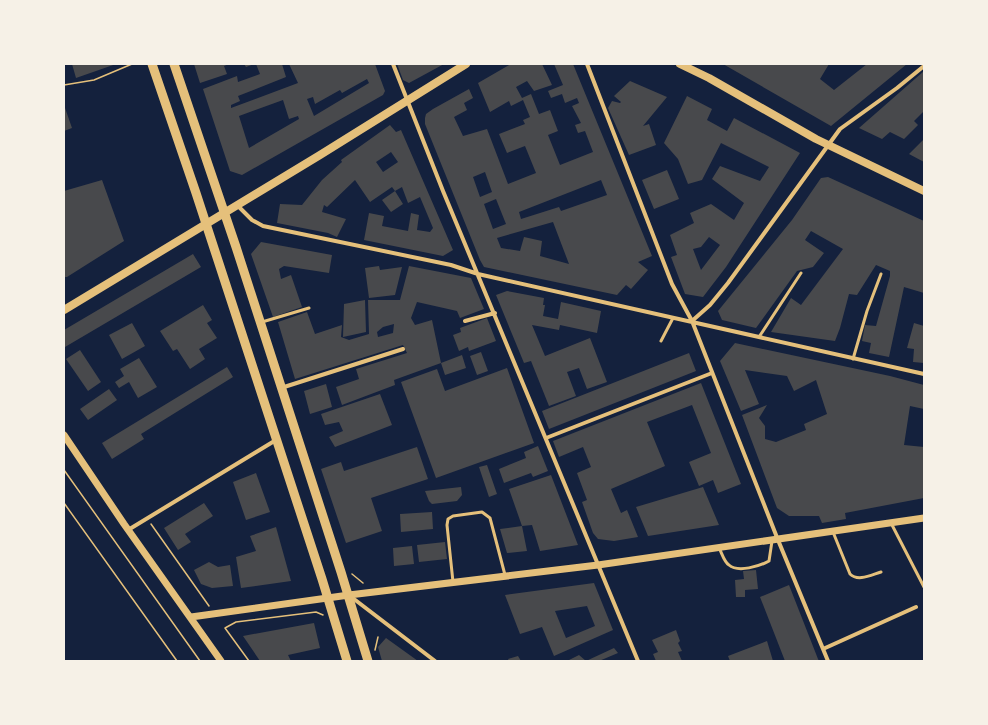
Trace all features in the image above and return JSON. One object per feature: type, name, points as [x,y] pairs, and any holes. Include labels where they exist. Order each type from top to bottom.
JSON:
[{"type":"main road","points":[[152,64],[206,223],[347,661]]},
{"type":"main road","points":[[174,64],[349,595],[368,661]]},
{"type":"main road","points":[[64,310],[466,64]]},
{"type":"main road","points":[[680,64],[709,78],[829,145],[924,190]]},
{"type":"street","points":[[393,64],[638,661]]},
{"type":"street","points":[[587,64],[672,284],[692,321],[775,540],[828,661]]},
{"type":"street","points":[[692,321],[710,305],[728,283],[840,128],[897,88],[924,66]]},
{"type":"street","points":[[237,205],[245,214],[262,226],[451,265],[478,274],[924,374]]},
{"type":"street","points":[[465,321],[495,313]]},
{"type":"street","points":[[281,388],[403,349]]},
{"type":"street","points":[[546,438],[712,372]]},
{"type":"street","points":[[64,434],[128,530],[221,661]]},
{"type":"street","points":[[128,530],[276,440]]},
{"type":"street","points":[[191,617],[349,595],[598,566],[924,518]]},
{"type":"street","points":[[349,595],[435,661]]},
{"type":"street","points":[[824,649],[916,607]]},
{"type":"lane","points":[[759,338],[800,273]]},
{"type":"lane","points":[[853,359],[867,311],[881,274]]},
{"type":"lane","points":[[260,322],[309,308]]},
{"type":"lane","points":[[661,341],[673,318]]},
{"type":"lane","points":[[453,583],[447,525],[448,518],[482,512],[490,518],[506,577]]},
{"type":"lane","points":[[891,523],[924,587]]},
{"type":"lane","points":[[833,532],[850,574],[854,578],[881,572]]},
{"type":"lane","points":[[719,548],[728,565],[734,568],[760,566],[769,561],[775,540]]},
{"type":"path","points":[[64,85],[82,80],[94,80],[132,64]]},
{"type":"path","points":[[64,470],[200,661]]},
{"type":"path","points":[[64,503],[177,661]]},
{"type":"path","points":[[147,518],[210,608]]},
{"type":"path","points":[[350,569],[355,578],[363,584]]},
{"type":"path","points":[[249,661],[225,628],[229,624],[316,612],[322,614],[325,619]]},
{"type":"path","points":[[375,654],[378,636]]},
{"type":"building","points":[[72,64],[116,64],[76,78]]},
{"type":"building","points":[[194,64],[229,64],[224,66],[227,74],[200,83]]},
{"type":"building","points":[[244,64],[254,64],[246,67]]},
{"type":"building","points":[[256,64],[282,64],[286,77],[238,96],[240,101],[231,105],[231,108],[298,83],[289,64],[375,64],[385,91],[383,95],[242,175],[230,171],[203,89],[237,76],[238,82],[260,74]],"holes":[[[367,79],[369,83],[314,116],[307,99],[313,97],[315,104],[340,90],[342,93]],[[283,100],[289,119],[298,116],[299,119],[249,148],[239,116]]]},
{"type":"building","points":[[397,64],[444,64],[409,83],[403,80]]},
{"type":"building","points":[[511,64],[542,64],[552,85],[534,91],[527,81],[516,87],[522,98],[531,94],[539,114],[550,110],[558,131],[548,135],[560,165],[593,152],[585,131],[578,133],[575,125],[581,123],[572,106],[579,103],[577,98],[565,103],[562,94],[551,98],[548,91],[563,85],[554,64],[573,64],[652,256],[638,262],[648,270],[631,289],[626,285],[617,295],[484,267],[425,124],[426,114],[469,89],[473,98],[464,103],[467,110],[454,117],[463,136],[487,129],[508,184],[536,173],[525,146],[507,153],[499,134],[525,124],[523,120],[530,117],[523,100],[511,106],[509,101],[490,112],[478,83]],"holes":[[[485,172],[492,192],[480,197],[473,177]],[[601,180],[607,195],[561,211],[559,207],[521,219],[519,212]],[[496,199],[506,224],[493,229],[484,204]],[[553,222],[569,264],[540,256],[542,241],[524,237],[520,251],[501,248],[497,238]]]},
{"type":"building","points":[[723,64],[829,64],[820,79],[834,90],[867,64],[907,64],[831,126]]},
{"type":"building","points":[[924,71],[924,111],[914,121],[918,125],[904,139],[890,132],[882,139],[859,128]]},
{"type":"building","points":[[630,81],[667,97],[643,126],[649,124],[656,145],[629,155],[608,108],[612,101],[621,102],[614,96]]},
{"type":"building","points":[[687,96],[712,109],[707,120],[727,131],[734,118],[800,153],[726,267],[703,297],[685,294],[671,257],[677,255],[670,235],[694,223],[690,213],[711,204],[734,220],[744,203],[712,179],[720,166],[760,181],[769,167],[721,143],[702,180],[688,184],[678,159],[664,143]],"holes":[[[709,237],[720,245],[701,270],[693,249],[701,247]]]},
{"type":"building","points":[[64,105],[72,128],[64,131]]},
{"type":"building","points":[[390,125],[396,132],[401,130],[453,250],[443,256],[364,240],[369,213],[384,216],[382,226],[408,231],[411,213],[419,215],[417,230],[430,232],[433,228],[420,197],[408,203],[402,187],[395,191],[392,187],[370,202],[355,180],[327,207],[324,205],[322,212],[346,219],[337,237],[328,233],[277,223],[280,204],[302,205],[322,180],[342,162],[341,160]],"holes":[[[391,152],[398,162],[383,172],[376,162]]]},
{"type":"building","points":[[924,139],[924,162],[909,154]]},
{"type":"building","points":[[667,170],[679,199],[654,209],[642,180]]},
{"type":"building","points":[[828,177],[924,221],[924,293],[904,287],[889,357],[869,353],[871,343],[862,341],[865,325],[876,326],[890,276],[890,271],[876,265],[857,295],[849,294],[835,341],[771,332],[791,298],[801,305],[843,249],[811,231],[805,240],[824,253],[813,267],[797,271],[756,328],[722,320],[718,311],[792,220],[821,178]]},
{"type":"building","points":[[102,180],[124,241],[67,277],[64,277],[64,191]]},
{"type":"building","points":[[395,191],[403,204],[391,212],[382,200]]},
{"type":"building","points":[[261,242],[332,255],[329,273],[284,266],[279,269],[281,279],[291,275],[302,307],[273,317],[251,254]]},
{"type":"building","points":[[193,254],[201,267],[65,347],[64,330]]},
{"type":"building","points":[[379,266],[380,270],[402,267],[395,295],[369,298],[365,268]]},
{"type":"building","points":[[409,266],[471,278],[484,309],[460,318],[457,311],[417,302],[411,318],[415,325],[432,320],[441,363],[394,380],[395,385],[342,405],[336,387],[359,379],[356,369],[407,353],[403,345],[295,379],[278,322],[307,312],[315,334],[342,325],[341,337],[349,340],[369,334],[368,300],[400,300]],"holes":[[[394,324],[393,333],[378,337],[377,332],[383,327]]]},
{"type":"building","points":[[507,291],[544,298],[543,305],[545,305],[543,316],[558,319],[561,302],[601,311],[597,333],[560,325],[559,330],[532,325],[545,356],[590,338],[607,382],[587,389],[579,368],[567,372],[576,396],[549,406],[531,361],[524,363],[496,295]]},
{"type":"building","points":[[365,300],[366,332],[343,337],[344,304]]},
{"type":"building","points":[[203,305],[212,320],[207,323],[217,338],[199,349],[205,359],[190,369],[177,349],[173,351],[160,331]]},
{"type":"building","points":[[487,318],[496,341],[469,351],[468,347],[459,351],[453,335],[461,332],[460,328]]},
{"type":"building","points":[[132,323],[145,346],[122,359],[109,335]]},
{"type":"building","points":[[914,323],[924,326],[924,363],[913,362],[914,349],[907,348]]},
{"type":"building","points":[[735,343],[890,376],[924,385],[924,409],[910,406],[904,445],[924,447],[924,498],[845,513],[846,519],[822,523],[819,516],[789,516],[777,508],[742,415],[767,405],[759,418],[765,426],[765,439],[776,442],[806,430],[804,424],[827,414],[816,380],[794,391],[787,376],[745,370],[759,404],[741,411],[720,361]]},
{"type":"building","points":[[80,350],[101,382],[88,391],[66,359]]},
{"type":"building","points":[[481,352],[488,371],[477,375],[470,356]]},
{"type":"building","points":[[689,353],[696,371],[549,429],[542,411]]},
{"type":"building","points":[[462,355],[466,368],[445,375],[441,363]]},
{"type":"building","points":[[139,358],[157,387],[138,398],[129,382],[119,388],[115,382],[124,376],[120,369]]},
{"type":"building","points":[[227,367],[233,377],[141,434],[144,439],[112,459],[102,443]]},
{"type":"building","points":[[507,368],[534,443],[436,478],[401,382],[437,369],[445,391]]},
{"type":"building","points":[[701,383],[741,484],[718,493],[713,480],[699,486],[689,462],[711,453],[692,405],[647,422],[665,466],[611,489],[621,513],[627,510],[638,537],[614,541],[598,539],[593,533],[582,502],[587,500],[577,473],[591,467],[583,447],[559,457],[553,441]]},
{"type":"building","points":[[326,384],[332,407],[310,414],[304,391]]},
{"type":"building","points":[[109,389],[117,400],[88,420],[80,409]]},
{"type":"building","points":[[380,394],[392,425],[335,447],[329,437],[343,431],[339,422],[325,425],[321,414]]},
{"type":"building","points":[[538,446],[548,471],[533,477],[531,473],[504,483],[499,469],[526,458],[524,452]]},
{"type":"building","points":[[417,447],[428,479],[371,498],[382,531],[346,543],[321,469],[341,462],[344,471]]},
{"type":"building","points":[[487,465],[497,494],[489,497],[479,467]]},
{"type":"building","points":[[256,473],[270,512],[246,520],[233,482]]},
{"type":"building","points":[[551,475],[578,545],[540,551],[532,525],[522,526],[509,489]]},
{"type":"building","points":[[461,487],[462,495],[457,501],[432,504],[429,501],[425,491]]},
{"type":"building","points":[[703,487],[719,525],[648,536],[636,507]]},
{"type":"building","points":[[204,503],[213,516],[185,534],[191,542],[178,550],[164,528]]},
{"type":"building","points":[[432,512],[433,529],[401,532],[400,514]]},
{"type":"building","points":[[522,526],[527,551],[507,553],[500,529]]},
{"type":"building","points":[[276,527],[291,581],[241,588],[236,557],[256,551],[250,536]]},
{"type":"building","points":[[445,542],[447,559],[419,562],[417,545]]},
{"type":"building","points":[[412,546],[414,564],[394,566],[393,548]]},
{"type":"building","points":[[209,562],[218,567],[230,565],[233,586],[212,588],[201,584],[194,570]]},
{"type":"building","points":[[756,570],[758,589],[745,590],[745,597],[736,597],[735,580],[744,579],[743,571]]},
{"type":"building","points":[[594,583],[613,630],[554,656],[542,627],[520,634],[505,595]],"holes":[[[587,606],[595,626],[566,638],[555,611]]]},
{"type":"building","points":[[789,585],[819,661],[785,661],[760,597]]},
{"type":"building","points":[[314,623],[320,648],[288,655],[291,661],[260,661],[243,636]]},
{"type":"building","points":[[676,630],[680,641],[678,643],[682,651],[678,652],[682,661],[656,661],[653,654],[658,652],[652,640]]},
{"type":"building","points":[[386,638],[418,661],[382,661],[378,647]]},
{"type":"building","points":[[767,641],[773,661],[730,661],[728,656]]},
{"type":"building","points":[[614,648],[618,653],[599,661],[586,661]]},
{"type":"building","points":[[579,655],[586,661],[567,661]]},
{"type":"building","points":[[518,656],[521,661],[509,661],[508,659]]}]
